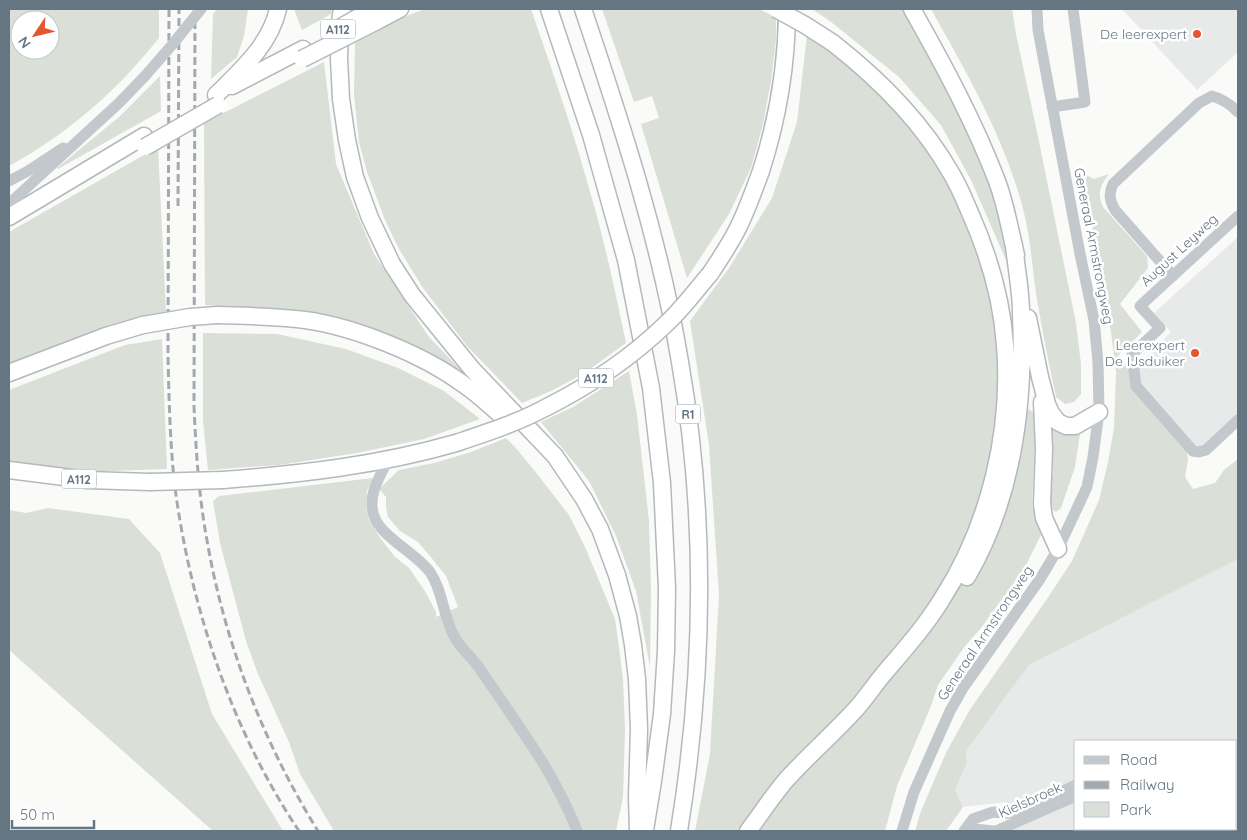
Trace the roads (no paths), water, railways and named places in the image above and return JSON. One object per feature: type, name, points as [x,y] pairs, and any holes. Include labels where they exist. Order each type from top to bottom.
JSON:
[{"type":"highway","points":[[217,100],[255,56],[270,32],[278,9]]},
{"type":"highway","points":[[342,9],[339,59],[340,99],[347,140],[355,177],[367,210],[392,264],[412,295],[448,341],[472,369],[555,456],[584,500],[600,529],[617,575],[628,616],[637,680],[639,729],[638,831]]},
{"type":"highway","points":[[375,15],[400,9]]},
{"type":"highway","name":"R1","points":[[549,9],[591,135],[626,260],[651,388],[662,483],[668,588],[666,651],[662,714],[644,831]]},
{"type":"highway","name":"R1","points":[[583,9],[616,108],[651,226],[668,298],[688,410],[697,505],[700,577],[693,724],[679,831]]},
{"type":"highway","points":[[748,831],[786,780],[857,708],[923,628],[960,568],[976,534],[999,455],[1006,373],[1005,344],[999,303],[990,266],[979,233],[952,175],[925,133],[892,96],[857,62],[805,25],[776,9]]},
{"type":"highway","points":[[787,9],[787,30]]},
{"type":"highway","name":"A112","points":[[9,470],[88,480],[150,482],[223,480],[311,472],[388,460],[456,443],[545,409],[578,390],[613,368],[650,339],[668,322],[710,274],[722,256],[738,227],[753,193],[773,130],[781,92],[787,30],[792,9]]},
{"type":"highway","points":[[912,9],[953,82],[984,148],[1000,190],[1009,220],[1040,377],[1051,413],[1058,422],[1066,426],[1075,426],[1099,412]]},
{"type":"highway","name":"A112","points":[[9,208],[56,190],[115,153],[144,142],[217,100],[375,15]]},
{"type":"highway","points":[[9,224],[144,142]]},
{"type":"highway","points":[[857,708],[886,684],[930,633],[950,605],[986,541],[1002,496],[1019,412],[1021,373],[1021,312],[1014,245]]},
{"type":"highway","points":[[9,373],[106,336],[143,325],[190,317],[217,315],[272,316],[306,320],[347,329],[428,362],[462,383],[488,403],[551,460],[574,484]]},
{"type":"highway","points":[[1040,377],[1044,413],[1042,504],[1044,518],[1058,549]]},
{"type":"street","points":[[9,208],[119,103],[172,46],[201,9]]},
{"type":"street","name":"Generaal Armstrongweg","points":[[902,831],[914,792],[950,711],[968,681],[1040,579],[1058,549],[1087,486],[1099,412],[1098,362],[1094,320],[1052,107],[1038,30],[1037,9]]},
{"type":"street","points":[[1052,107],[1085,102],[1073,9]]},
{"type":"street","points":[[1173,276],[1115,210],[1110,201],[1110,189],[1113,184],[1199,103],[1212,96],[1231,104],[1238,112]]},
{"type":"street","points":[[9,181],[28,171],[101,120]]},
{"type":"street","name":"August Leyweg","points":[[1238,216],[1140,306],[1160,328],[1132,354],[1136,386],[1194,451],[1206,450],[1238,420]]},
{"type":"street","points":[[388,460],[373,490],[371,506],[374,518],[382,530],[412,553],[430,572],[438,587],[454,636],[475,662],[528,740],[556,786],[573,820],[576,831]]},
{"type":"street","points":[[964,831],[973,819],[993,812],[1014,814],[1074,786]]},
{"type":"street","name":"Kielsbroek","points":[[970,831],[975,829],[994,831],[1074,797]]},
{"type":"street","points":[[993,812],[994,831]]},
{"type":"railway","points":[[169,9],[168,356],[171,439],[175,488],[182,533],[204,623],[218,667],[254,752],[275,792],[299,831]]},
{"type":"railway","points":[[178,206],[179,9]]},
{"type":"railway","points":[[195,9],[194,406],[202,511],[216,583],[236,657],[264,729],[318,831]]},
{"type":"place","name":"De leerexpert","points":[[1197,34]]},
{"type":"place","name":"Leerexpert De IJsduiker","points":[[1195,353]]}]
